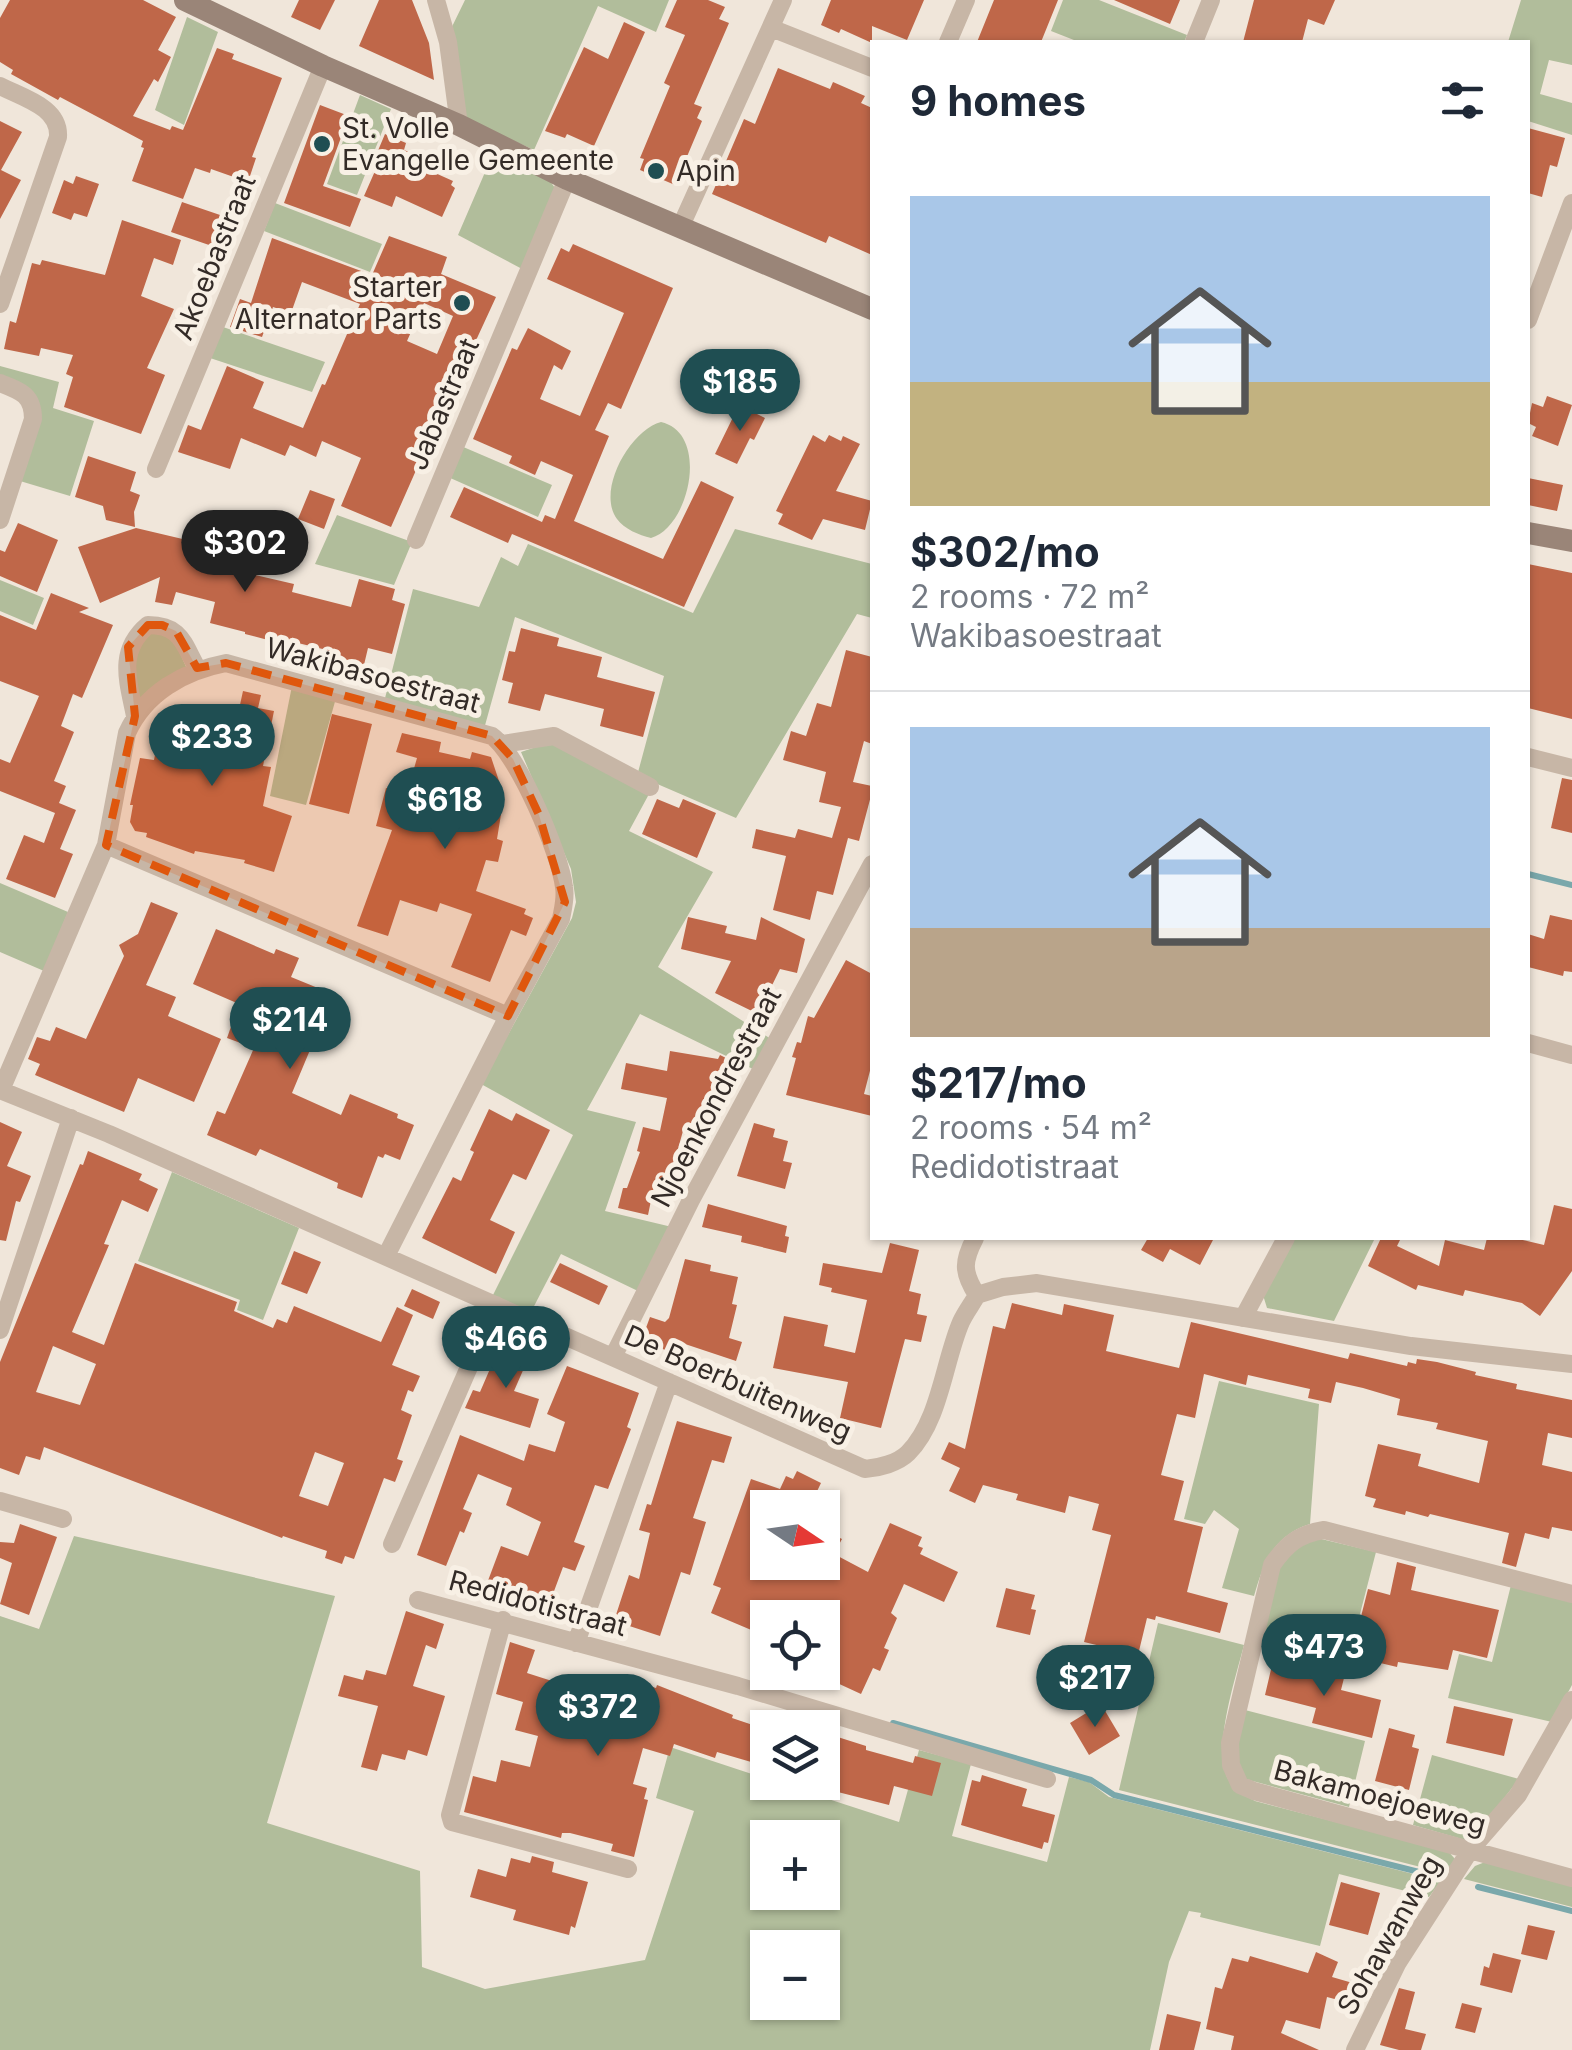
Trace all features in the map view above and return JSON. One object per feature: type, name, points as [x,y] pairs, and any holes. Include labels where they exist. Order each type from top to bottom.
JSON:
[{"type":"street","points":[[185,0],[215,6],[322,66],[459,125],[567,180],[870,308]]},
{"type":"street","points":[[436,0],[448,42],[459,125]]},
{"type":"street","points":[[680,228],[782,0]]},
{"type":"street","points":[[949,40],[966,0]]},
{"type":"street","points":[[1195,40],[1211,0]]},
{"type":"street","points":[[770,28],[870,67]]},
{"type":"street","name":"Akoebastraat","points":[[156,469],[322,66]]},
{"type":"street","points":[[0,86],[53,114],[59,125],[0,304]]},
{"type":"street","name":"Jabastraat","points":[[416,540],[567,180]]},
{"type":"street","points":[[1530,315],[1572,203]]},
{"type":"street","points":[[0,383],[24,392],[33,405],[33,420],[0,520]]},
{"type":"street","points":[[1530,532],[1572,541]]},
{"type":"street","points":[[0,1090],[106,845],[126,733],[134,716],[152,697],[198,668],[176,630],[148,625],[128,647],[125,665],[134,716]]},
{"type":"street","name":"Wakibasoestraat","points":[[198,668],[226,663],[492,736],[513,759],[539,815],[564,885],[561,919],[386,1256]]},
{"type":"street","points":[[503,744],[554,736],[650,787]]},
{"type":"street","points":[[1530,758],[1572,768]]},
{"type":"street","points":[[106,845],[508,1016]]},
{"type":"street","name":"Njoenkondrestraat","points":[[613,1358],[691,1200],[870,868]]},
{"type":"street","points":[[1530,1044],[1572,1055]]},
{"type":"street","name":"De Boerbuitenweg","points":[[0,1090],[865,1469],[877,1468],[908,1454],[926,1424],[946,1376],[960,1323],[977,1295]]},
{"type":"street","points":[[0,1330],[70,1118]]},
{"type":"street","points":[[974,1240],[964,1259],[965,1276],[977,1295],[1037,1283],[1411,1346],[1572,1364]]},
{"type":"street","points":[[1243,1318],[1285,1240]]},
{"type":"street","points":[[392,1544],[496,1306]]},
{"type":"street","points":[[576,1643],[670,1382]]},
{"type":"street","points":[[0,1500],[63,1519]]},
{"type":"street","name":"Bakamoejoeweg","points":[[1572,1594],[1324,1530],[1308,1532],[1287,1544],[1272,1565],[1230,1743],[1230,1765],[1240,1785],[1572,1878]]},
{"type":"street","name":"Redidotistraat","points":[[418,1600],[504,1620],[738,1686],[1047,1779]]},
{"type":"street","points":[[504,1620],[450,1815],[452,1822],[628,1869]]},
{"type":"street","name":"Sohawanweg","points":[[1355,2050],[1398,1964],[1472,1850],[1518,1795],[1572,1700]]},
{"type":"highlighted area","points":[[148,625],[162,625],[176,631],[197,668],[226,663],[492,736],[513,759],[539,815],[565,902],[508,1016],[106,845],[135,716],[128,647]]},
{"type":"green space","points":[[465,0],[669,0],[656,32],[598,6],[534,150],[465,119],[446,39]]},
{"type":"green space","points":[[1063,0],[1099,0],[1187,35],[1185,40],[1074,40],[1051,31]]},
{"type":"green space","points":[[1521,0],[1572,0],[1572,65],[1549,60],[1540,94],[1572,103],[1572,135],[1530,122],[1530,40],[1509,40]]},
{"type":"green space","points":[[187,17],[218,32],[184,125],[155,110]]},
{"type":"green space","points":[[360,95],[391,109],[357,195],[327,184]]},
{"type":"green space","points":[[492,156],[550,181],[555,188],[524,270],[458,235]]},
{"type":"green space","points":[[275,203],[382,244],[370,272],[264,231]]},
{"type":"green space","points":[[223,327],[325,362],[312,392],[210,358]]},
{"type":"green space","points":[[0,366],[59,382],[53,408],[94,421],[70,496],[20,481],[39,418],[0,377]]},
{"type":"green space","points":[[661,422],[676,430],[686,443],[689,480],[676,517],[651,538],[620,523],[612,507],[611,493],[628,449],[649,427]]},
{"type":"green space","points":[[461,446],[552,485],[538,517],[448,477]]},
{"type":"green space","points":[[337,515],[412,542],[394,585],[315,564]]},
{"type":"green space","points":[[735,529],[870,563],[870,617],[857,614],[736,818],[655,783],[629,831],[713,872],[658,967],[771,1039],[755,1070],[640,1014],[587,1110],[636,1122],[605,1211],[672,1227],[640,1292],[561,1254],[531,1312],[493,1295],[573,1135],[481,1084],[572,918],[576,902],[571,869],[521,752],[557,740],[637,776],[664,676],[515,617],[484,729],[384,702],[413,589],[479,607],[501,557],[518,566],[528,544],[693,613]]},
{"type":"green space","points":[[0,580],[44,598],[33,625],[0,611]]},
{"type":"green space","points":[[147,633],[172,635],[187,669],[136,702],[136,649]]},
{"type":"green space","points":[[292,686],[336,698],[306,805],[270,796]]},
{"type":"green space","points":[[0,883],[68,912],[44,971],[0,952]]},
{"type":"green space","points":[[172,1172],[299,1228],[263,1320],[237,1310],[240,1300],[138,1261]]},
{"type":"green space","points":[[1293,1240],[1374,1240],[1334,1321],[1267,1308],[1263,1295]]},
{"type":"green space","points":[[1219,1381],[1319,1404],[1310,1524],[1287,1536],[1272,1552],[1254,1596],[1222,1588],[1239,1529],[1214,1510],[1205,1524],[1184,1519]]},
{"type":"green space","points":[[74,1536],[335,1596],[267,1823],[420,1871],[422,1967],[485,1989],[645,1960],[694,1811],[656,1798],[670,1747],[750,1773],[750,1800],[831,1800],[899,1822],[919,1750],[971,1764],[952,1836],[1047,1862],[1069,1777],[1089,1782],[1109,1797],[1441,1881],[1429,1897],[1339,1874],[1320,1946],[1189,1911],[1169,1962],[1150,2050],[0,2050],[0,1616],[39,1629]]},
{"type":"green space","points":[[1317,1538],[1376,1552],[1346,1668],[1258,1646],[1281,1562],[1292,1550]]},
{"type":"green space","points":[[1511,1585],[1572,1601],[1572,1685],[1552,1722],[1448,1698],[1459,1654],[1492,1662]]},
{"type":"green space","points":[[1158,1623],[1244,1645],[1226,1715],[1223,1753],[1230,1782],[1238,1791],[1255,1801],[1448,1851],[1455,1859],[1448,1874],[1119,1790]]},
{"type":"green space","points":[[1245,1710],[1365,1741],[1349,1807],[1245,1779],[1237,1754]]},
{"type":"green space","points":[[1432,1755],[1519,1779],[1473,1838],[1465,1840],[1413,1825]]},
{"type":"green space","points":[[1485,1862],[1572,1884],[1572,1907],[1464,1879],[1475,1866]]},
{"type":"building","points":[[10,0],[143,0],[176,17],[158,50],[171,57],[133,116],[170,130],[172,126],[183,130],[217,48],[234,54],[232,59],[282,78],[252,157],[256,158],[248,182],[211,169],[210,173],[195,168],[183,199],[132,181],[143,141],[60,97],[58,100],[11,74],[13,70],[0,62],[0,18]]},
{"type":"building","points":[[299,0],[335,0],[320,30],[291,17]]},
{"type":"building","points":[[379,0],[412,0],[429,43],[434,80],[359,46]]},
{"type":"building","points":[[677,0],[708,0],[725,7],[719,19],[729,23],[694,104],[702,107],[697,118],[702,121],[675,185],[640,170],[644,159],[640,158],[670,86],[664,83],[685,35],[665,27]]},
{"type":"building","points":[[831,0],[924,0],[907,40],[872,26],[870,42],[821,25]]},
{"type":"building","points":[[994,0],[1058,0],[1042,40],[978,40]]},
{"type":"building","points":[[1114,0],[1180,0],[1170,24]]},
{"type":"building","points":[[1254,0],[1335,0],[1324,25],[1308,19],[1303,40],[1244,40]]},
{"type":"building","points":[[624,22],[645,32],[594,146],[567,134],[565,138],[545,131],[584,47],[608,59]]},
{"type":"building","points":[[778,68],[830,89],[833,82],[865,96],[861,103],[870,107],[870,254],[829,236],[826,243],[712,194],[744,119],[755,124]]},
{"type":"building","points":[[320,105],[349,116],[323,186],[361,199],[350,227],[284,203]]},
{"type":"building","points":[[0,121],[22,132],[1,170],[21,180],[0,219]]},
{"type":"building","points":[[1530,129],[1565,138],[1557,167],[1550,165],[1542,197],[1530,194]]},
{"type":"building","points":[[385,134],[406,143],[406,160],[453,181],[451,185],[455,188],[442,217],[396,196],[392,207],[364,196],[379,162],[374,160]]},
{"type":"building","points":[[76,176],[99,184],[87,217],[74,213],[71,220],[52,213],[64,180],[73,184]]},
{"type":"building","points":[[182,202],[223,216],[212,246],[171,232]]},
{"type":"building","points":[[122,220],[181,240],[173,265],[154,258],[141,296],[174,309],[147,368],[165,375],[141,434],[64,407],[73,377],[66,374],[73,355],[41,348],[39,356],[4,349],[10,321],[16,323],[32,263],[40,265],[42,260],[105,275]]},
{"type":"building","points":[[389,236],[447,257],[441,274],[496,297],[466,362],[458,359],[441,397],[447,400],[391,527],[341,506],[361,458],[322,441],[316,457],[290,445],[285,456],[241,438],[230,469],[178,452],[188,425],[201,430],[227,366],[264,382],[253,408],[303,428],[322,384],[325,385],[360,304],[302,282],[291,313],[273,307],[262,337],[230,327],[240,299],[251,303],[272,238],[372,275]],"holes":[[[424,303],[453,316],[437,354],[407,341]]]},
{"type":"building","points":[[573,244],[673,288],[621,409],[608,403],[595,430],[609,436],[574,521],[663,559],[701,481],[734,497],[684,607],[512,534],[508,543],[450,517],[464,487],[542,522],[545,515],[555,519],[573,475],[541,461],[535,475],[509,463],[512,456],[473,439],[512,348],[517,350],[528,328],[571,351],[562,370],[554,365],[540,399],[580,416],[624,313],[547,279],[561,248],[569,252]]},
{"type":"building","points":[[1547,396],[1572,405],[1558,446],[1532,436],[1536,427],[1530,424],[1532,403],[1543,407]]},
{"type":"building","points":[[739,405],[765,418],[737,464],[715,454]]},
{"type":"building","points":[[813,435],[825,442],[829,435],[841,441],[843,436],[860,444],[836,491],[870,500],[865,530],[823,519],[812,540],[778,524],[783,514],[776,511]]},
{"type":"building","points":[[88,456],[136,472],[130,491],[140,495],[134,512],[135,527],[106,520],[103,506],[75,497]]},
{"type":"building","points":[[1530,478],[1563,485],[1557,511],[1530,505]]},
{"type":"building","points":[[310,490],[335,499],[324,529],[298,519]]},
{"type":"building","points":[[18,523],[58,540],[37,592],[0,576],[0,550],[5,552]]},
{"type":"building","points":[[136,528],[191,541],[189,548],[244,562],[242,572],[294,584],[292,592],[351,607],[359,579],[395,589],[392,600],[405,604],[392,654],[368,648],[363,669],[333,661],[335,652],[269,636],[268,640],[210,623],[215,602],[176,592],[172,605],[155,602],[160,577],[100,603],[78,547]]},
{"type":"building","points":[[1530,564],[1572,573],[1572,719],[1530,708]]},
{"type":"building","points":[[51,593],[89,608],[79,612],[113,625],[82,698],[73,694],[61,726],[74,732],[54,781],[66,786],[59,803],[76,810],[60,849],[73,854],[55,898],[6,879],[24,835],[44,843],[55,813],[0,791],[0,759],[10,763],[39,696],[0,681],[0,615],[36,630]]},
{"type":"building","points":[[521,628],[559,638],[557,646],[602,657],[597,677],[655,692],[643,737],[600,726],[604,709],[545,694],[540,711],[508,703],[513,683],[502,680],[509,651],[515,652]]},
{"type":"building","points":[[846,650],[870,656],[870,743],[864,741],[853,782],[870,786],[870,800],[859,841],[848,838],[833,895],[817,891],[810,920],[773,910],[786,856],[752,848],[756,829],[795,838],[798,829],[832,838],[841,807],[819,802],[826,772],[783,760],[791,731],[806,736],[817,703],[831,707]]},
{"type":"building","points":[[243,691],[261,695],[258,708],[274,711],[263,766],[271,767],[263,806],[292,816],[274,872],[244,863],[245,860],[195,851],[194,854],[146,837],[147,833],[135,831],[130,822],[140,758],[154,760],[161,724],[177,727],[180,716],[227,725],[229,713],[238,714]]},
{"type":"building","points":[[332,714],[372,724],[349,814],[309,804]]},
{"type":"building","points":[[402,733],[441,742],[439,752],[470,759],[472,752],[491,757],[504,796],[497,839],[503,841],[498,862],[486,860],[476,891],[526,909],[524,914],[533,918],[526,936],[511,930],[490,982],[451,967],[472,914],[440,903],[437,912],[400,900],[388,936],[357,926],[392,830],[376,826],[386,788],[407,793],[417,758],[396,752]]},
{"type":"building","points":[[1562,778],[1572,780],[1572,833],[1551,828]]},
{"type":"building","points":[[657,799],[679,808],[683,799],[716,813],[697,858],[642,834]]},
{"type":"building","points":[[151,902],[178,913],[146,985],[176,997],[168,1016],[221,1039],[194,1102],[138,1078],[124,1112],[35,1075],[40,1064],[28,1059],[37,1037],[50,1041],[56,1027],[86,1039],[124,956],[119,945],[138,934]]},
{"type":"building","points":[[1550,915],[1572,920],[1572,972],[1564,971],[1563,976],[1530,968],[1530,935],[1544,939]]},
{"type":"building","points":[[688,917],[727,926],[725,933],[756,940],[761,917],[805,939],[797,973],[780,969],[758,1014],[715,993],[731,961],[681,949]]},
{"type":"building","points":[[216,929],[274,954],[276,949],[299,958],[291,977],[335,995],[292,1093],[341,1115],[350,1094],[414,1125],[400,1160],[385,1154],[383,1158],[378,1156],[362,1198],[337,1188],[338,1183],[260,1149],[256,1156],[207,1135],[217,1111],[225,1114],[254,1048],[227,1038],[239,1004],[193,984]]},
{"type":"building","points":[[846,960],[870,973],[870,1071],[864,1094],[870,1096],[870,1116],[786,1095],[797,1042],[801,1043],[808,1016],[814,1018]]},
{"type":"building","points":[[670,1051],[718,1059],[720,1055],[738,1064],[723,1113],[703,1108],[692,1133],[683,1131],[666,1191],[654,1186],[648,1215],[618,1208],[640,1152],[637,1151],[643,1127],[660,1131],[667,1098],[621,1089],[626,1063],[667,1071]]},
{"type":"building","points":[[489,1109],[512,1121],[516,1113],[550,1130],[526,1180],[513,1174],[490,1220],[515,1232],[496,1274],[422,1238],[453,1177],[461,1181]]},
{"type":"building","points":[[0,1122],[22,1132],[7,1166],[31,1176],[20,1202],[16,1201],[6,1241],[0,1240]]},
{"type":"building","points":[[754,1123],[775,1129],[773,1137],[788,1141],[783,1161],[792,1163],[785,1189],[737,1176]]},
{"type":"building","points":[[88,1151],[142,1174],[139,1180],[158,1189],[148,1212],[122,1200],[104,1244],[109,1245],[72,1332],[104,1345],[135,1263],[237,1302],[234,1311],[273,1328],[277,1319],[287,1323],[294,1306],[381,1342],[397,1307],[413,1315],[392,1365],[420,1376],[413,1392],[408,1390],[401,1410],[412,1415],[397,1459],[403,1461],[395,1482],[384,1478],[354,1559],[345,1556],[342,1564],[325,1558],[327,1551],[282,1538],[44,1447],[40,1460],[26,1456],[19,1475],[0,1468],[0,1362],[80,1164],[83,1165]],"holes":[[[53,1346],[96,1364],[80,1405],[36,1392]],[[315,1452],[344,1463],[328,1506],[299,1496]]]},
{"type":"building","points":[[708,1204],[787,1226],[786,1253],[741,1242],[742,1236],[702,1227]]},
{"type":"building","points":[[1554,1205],[1572,1209],[1572,1271],[1540,1316],[1522,1303],[1465,1290],[1463,1296],[1418,1285],[1416,1290],[1368,1266],[1380,1240],[1400,1240],[1397,1246],[1439,1266],[1445,1240],[1484,1250],[1486,1240],[1523,1240],[1544,1245]]},
{"type":"building","points":[[1147,1240],[1213,1240],[1200,1265],[1170,1249],[1163,1262],[1141,1250]]},
{"type":"building","points":[[890,1243],[919,1250],[909,1291],[921,1294],[917,1314],[927,1316],[921,1342],[905,1339],[881,1428],[840,1418],[848,1382],[773,1368],[784,1316],[828,1325],[824,1346],[855,1353],[867,1300],[831,1292],[832,1288],[819,1285],[823,1263],[882,1273]]},
{"type":"building","points":[[294,1251],[321,1262],[307,1294],[281,1284]]},
{"type":"building","points":[[685,1259],[711,1265],[710,1271],[738,1277],[732,1304],[737,1305],[729,1338],[742,1342],[736,1361],[682,1343],[678,1355],[655,1346],[657,1342],[643,1336],[650,1317],[665,1322],[669,1318]]},
{"type":"building","points":[[560,1263],[608,1286],[599,1305],[550,1282]]},
{"type":"building","points":[[412,1289],[440,1302],[433,1319],[404,1306]]},
{"type":"building","points":[[1012,1303],[1062,1315],[1064,1304],[1114,1315],[1106,1351],[1179,1368],[1191,1322],[1348,1359],[1350,1353],[1407,1366],[1408,1362],[1416,1364],[1417,1359],[1437,1362],[1517,1384],[1516,1389],[1572,1400],[1572,1438],[1548,1433],[1542,1465],[1572,1472],[1572,1531],[1552,1527],[1549,1539],[1525,1533],[1516,1567],[1502,1563],[1509,1533],[1430,1514],[1428,1517],[1406,1511],[1405,1515],[1373,1507],[1376,1499],[1365,1496],[1378,1444],[1421,1454],[1418,1466],[1479,1483],[1488,1441],[1436,1429],[1438,1423],[1397,1415],[1400,1399],[1363,1388],[1336,1382],[1331,1403],[1308,1398],[1310,1389],[1248,1375],[1246,1385],[1204,1374],[1195,1418],[1177,1414],[1161,1475],[1184,1481],[1174,1520],[1203,1527],[1187,1592],[1228,1603],[1220,1633],[1156,1616],[1155,1620],[1147,1618],[1138,1655],[1084,1642],[1111,1535],[1092,1530],[1099,1504],[1069,1496],[1065,1513],[1016,1500],[1018,1494],[983,1485],[975,1503],[949,1491],[960,1468],[941,1459],[949,1442],[965,1449],[993,1326],[1005,1329]]},
{"type":"building","points":[[513,1344],[531,1352],[514,1391],[539,1399],[530,1428],[465,1408],[473,1390],[480,1392],[496,1355],[507,1359]]},
{"type":"building","points":[[567,1366],[639,1393],[627,1427],[631,1429],[608,1489],[595,1485],[574,1542],[585,1546],[575,1571],[563,1567],[547,1610],[486,1586],[501,1546],[528,1556],[541,1522],[506,1505],[512,1488],[478,1474],[463,1509],[472,1513],[446,1566],[417,1555],[460,1435],[524,1461],[529,1444],[555,1452],[565,1422],[547,1414]]},
{"type":"building","points":[[677,1421],[732,1437],[724,1463],[712,1460],[693,1518],[706,1522],[690,1575],[681,1572],[660,1636],[614,1621],[629,1575],[639,1579],[650,1533],[639,1530],[647,1504],[651,1505]]},
{"type":"building","points":[[797,1471],[821,1483],[818,1490],[750,1490],[750,1580],[840,1580],[840,1557],[868,1572],[890,1523],[922,1537],[920,1554],[958,1572],[944,1602],[904,1584],[891,1613],[897,1618],[884,1648],[889,1650],[880,1671],[873,1668],[861,1694],[840,1684],[840,1600],[750,1600],[750,1629],[711,1613],[721,1588],[713,1585],[751,1479],[780,1489],[786,1476],[793,1479]]},
{"type":"building","points":[[20,1524],[57,1537],[29,1615],[0,1604],[12,1563],[0,1558],[0,1542],[14,1543]]},
{"type":"building","points":[[1397,1562],[1416,1567],[1411,1590],[1499,1610],[1487,1658],[1453,1650],[1448,1670],[1398,1662],[1397,1667],[1351,1656],[1368,1589],[1390,1595]]},
{"type":"building","points":[[1006,1588],[1035,1595],[1030,1635],[996,1627]]},
{"type":"building","points":[[406,1611],[444,1624],[436,1649],[426,1645],[413,1686],[445,1696],[427,1756],[408,1750],[405,1760],[382,1754],[377,1771],[361,1767],[378,1706],[338,1696],[344,1675],[363,1680],[366,1670],[386,1675]]},
{"type":"building","points":[[510,1642],[535,1650],[527,1673],[552,1681],[542,1711],[626,1729],[640,1683],[656,1688],[657,1685],[750,1724],[750,1762],[717,1752],[715,1758],[674,1744],[670,1756],[643,1748],[633,1784],[647,1788],[644,1799],[648,1800],[634,1857],[611,1851],[613,1844],[570,1833],[562,1833],[561,1838],[464,1812],[473,1776],[496,1782],[501,1760],[530,1767],[538,1736],[515,1730],[523,1702],[496,1694]]},
{"type":"building","points":[[1273,1661],[1344,1678],[1341,1690],[1381,1700],[1372,1738],[1312,1723],[1316,1708],[1265,1695]]},
{"type":"building","points":[[1101,1704],[1120,1736],[1089,1755],[1070,1723]]},
{"type":"building","points":[[1454,1706],[1513,1719],[1504,1756],[1446,1743]]},
{"type":"building","points":[[1389,1728],[1415,1735],[1412,1747],[1419,1749],[1409,1790],[1375,1781]]},
{"type":"building","points":[[840,1738],[866,1746],[866,1750],[913,1763],[915,1756],[941,1763],[932,1796],[894,1786],[889,1805],[840,1793]]},
{"type":"building","points":[[982,1775],[1027,1789],[1022,1806],[1055,1815],[1048,1843],[1044,1842],[1042,1849],[961,1825],[972,1780],[980,1782]]},
{"type":"building","points":[[532,1856],[554,1862],[552,1872],[588,1882],[575,1928],[571,1926],[569,1935],[513,1920],[516,1910],[470,1897],[478,1869],[506,1877],[511,1858],[530,1863]]},
{"type":"building","points":[[1341,1882],[1380,1893],[1368,1935],[1329,1925]]},
{"type":"building","points":[[1528,1925],[1555,1931],[1547,1960],[1521,1954]]},
{"type":"building","points":[[1316,1952],[1338,1962],[1332,1977],[1363,1986],[1357,2005],[1327,1997],[1320,2029],[1286,2020],[1281,2033],[1319,2050],[1231,2050],[1234,2036],[1206,2029],[1215,1987],[1222,1989],[1232,1958],[1248,1962],[1250,1956],[1308,1973]]},
{"type":"building","points":[[1493,1953],[1521,1960],[1512,1993],[1480,1985],[1484,1966],[1489,1968]]},
{"type":"building","points":[[1399,1988],[1415,1992],[1405,2029],[1426,2034],[1421,2050],[1380,2045]]},
{"type":"building","points":[[1462,2003],[1482,2008],[1475,2033],[1455,2028]]},
{"type":"building","points":[[1167,2014],[1201,2022],[1194,2050],[1159,2050]]},
{"type":"waterway","points":[[1530,874],[1572,885]]},
{"type":"waterway","points":[[893,1723],[1091,1780],[1114,1795],[1419,1872]]},
{"type":"waterway","points":[[1478,1887],[1572,1911]]},
{"type":"place","name":"St. Volle Evangelle Gemeente","points":[[322,144]]},
{"type":"place","name":"Apin","points":[[656,171]]},
{"type":"place","name":"Starter Alternator Parts","points":[[462,303]]}]
